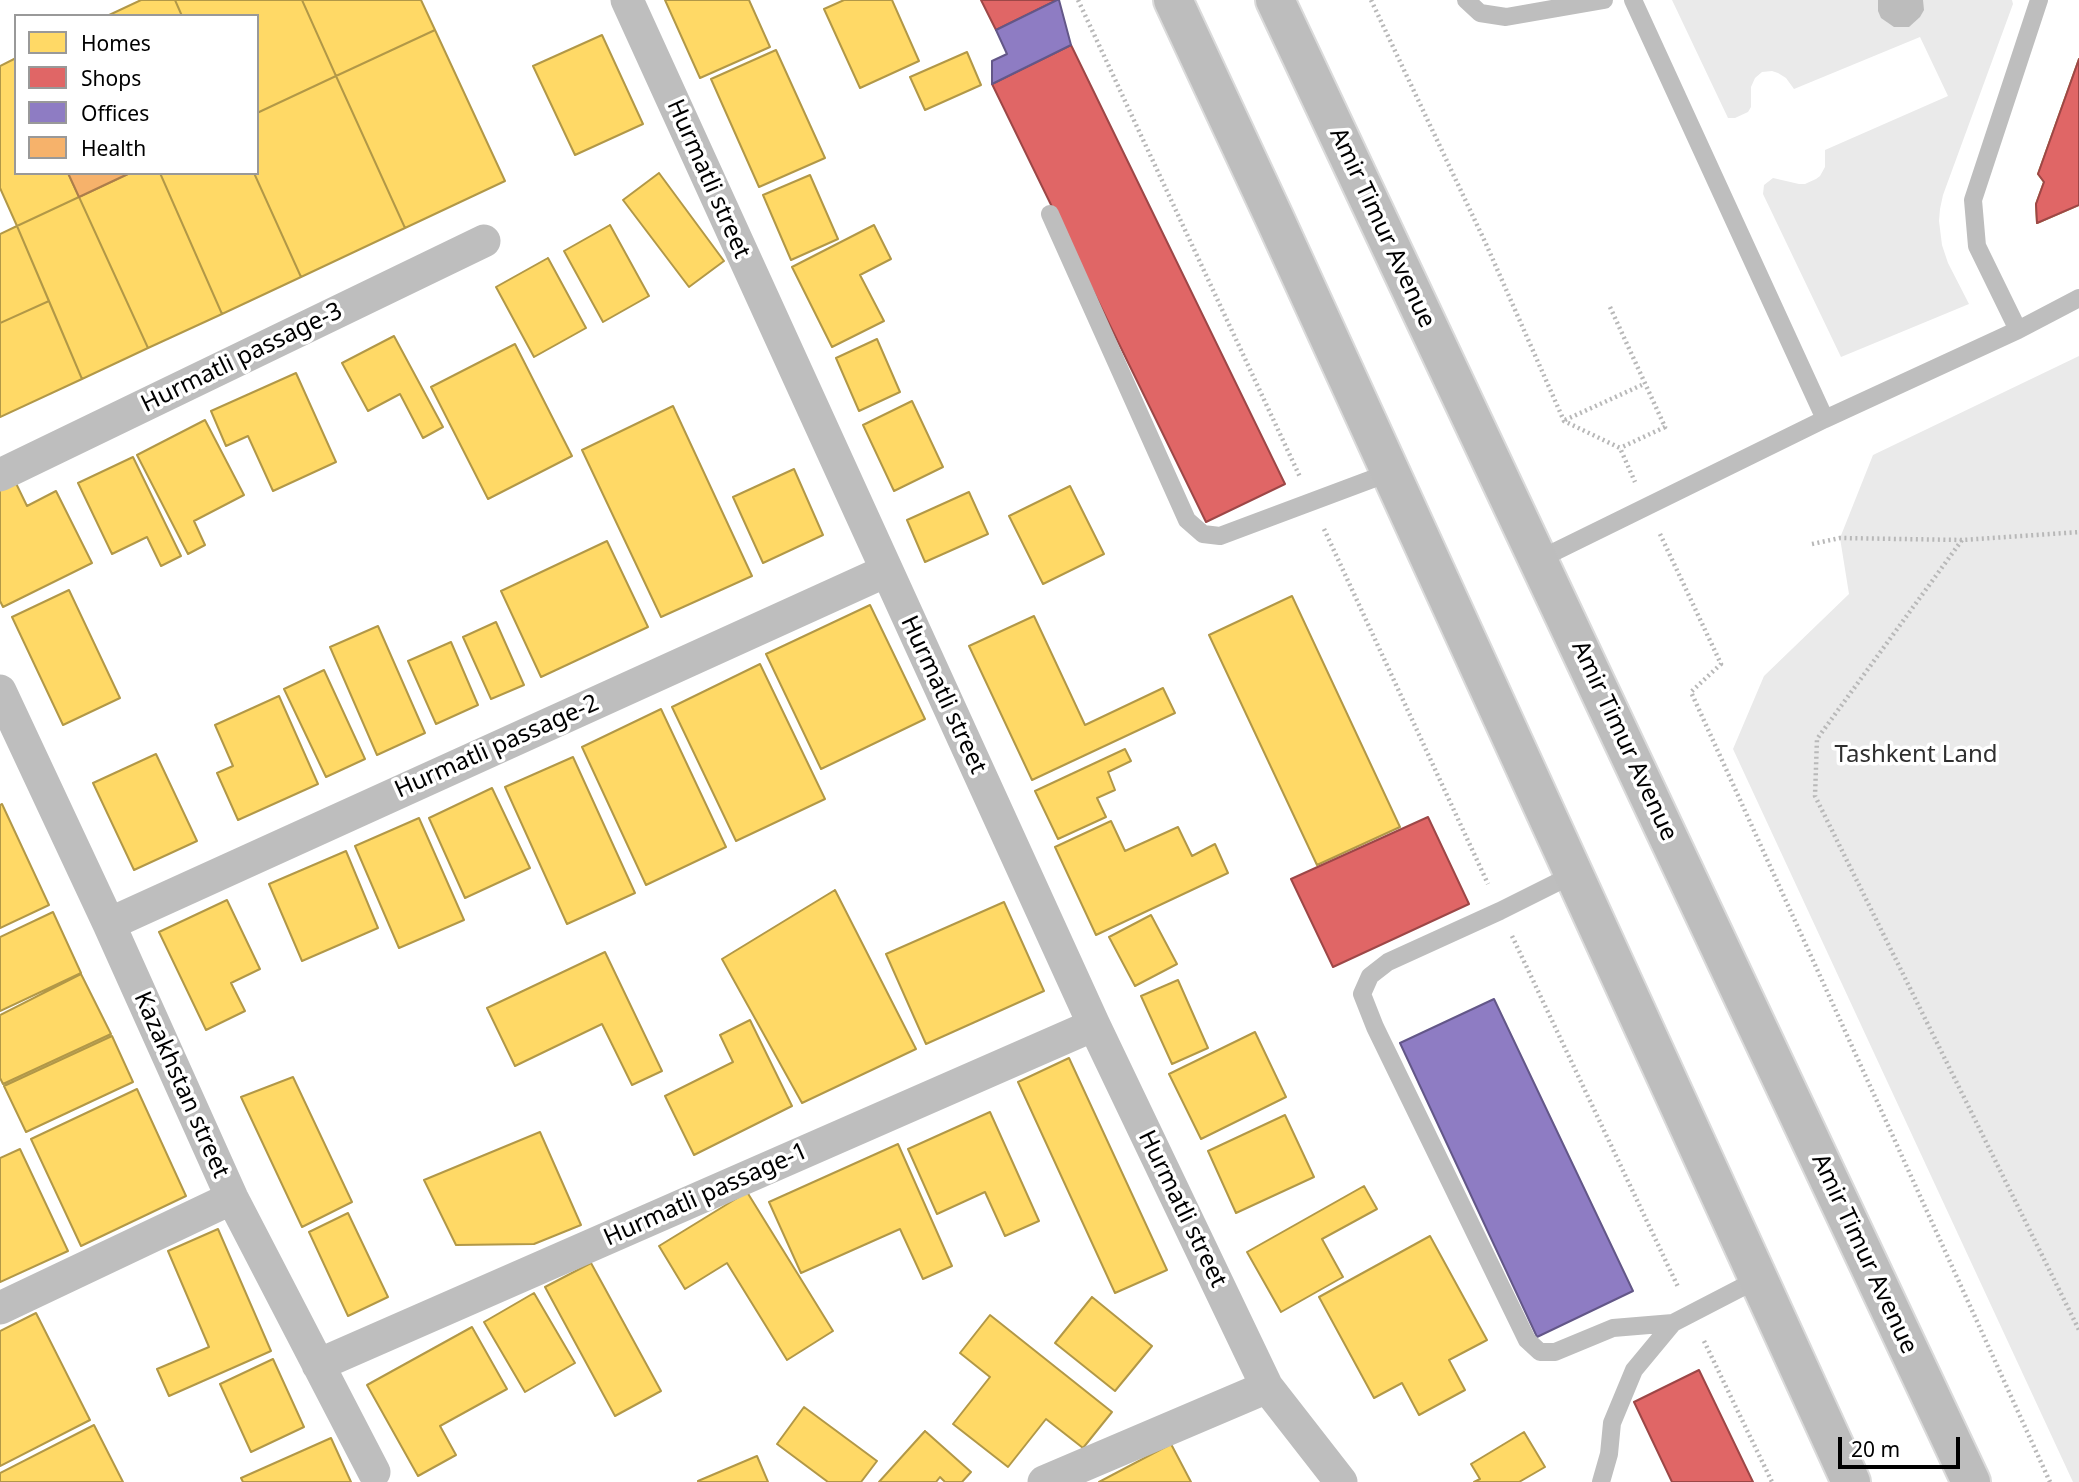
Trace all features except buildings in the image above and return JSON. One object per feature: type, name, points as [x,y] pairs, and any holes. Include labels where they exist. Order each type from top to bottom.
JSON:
[{"type":"main road","points":[[1173,0],[1851,1482]]},
{"type":"main road","name":"Amir Timur Avenue","points":[[1275,0],[1971,1482]]},
{"type":"street","name":"Hurmatli street","points":[[626,0],[1094,1026],[1267,1387],[1341,1482]]},
{"type":"street","name":"Hurmatli passage-3","points":[[0,475],[484,241]]},
{"type":"street","name":"Hurmatli passage-2","points":[[109,924],[886,571]]},
{"type":"street","name":"Kazakhstan street","points":[[0,691],[109,924],[232,1198],[374,1472]]},
{"type":"street","name":"Hurmatli passage-1","points":[[318,1365],[1094,1026]]},
{"type":"street","points":[[0,1308],[232,1198]]},
{"type":"street","points":[[1044,1482],[1267,1387]]},
{"type":"lane","points":[[1466,0],[1480,13],[1506,17],[1604,0]]},
{"type":"lane","points":[[1633,0],[1825,419]]},
{"type":"lane","points":[[2018,330],[1977,246],[1973,200],[2039,0]]},
{"type":"lane","points":[[1050,215],[1187,520],[1203,534],[1220,536],[1391,472]]},
{"type":"lane","points":[[1538,560],[1825,419],[2018,330],[2079,298]]},
{"type":"lane","points":[[1574,874],[1388,962],[1370,975],[1362,994],[1375,1027],[1527,1340],[1540,1352],[1555,1352],[1613,1328],[1673,1322],[1758,1279]]},
{"type":"lane","points":[[1601,1482],[1609,1454],[1612,1423],[1634,1370],[1673,1322]]},
{"type":"path","points":[[1078,0],[1500,911],[1772,1482]]},
{"type":"path","points":[[1371,0],[1486,244],[1564,421],[1620,448],[1721,664],[1691,692],[2050,1482]]},
{"type":"path","points":[[1610,307],[1665,427],[1620,448]]},
{"type":"path","points":[[1564,421],[1644,384]]},
{"type":"path","points":[[1812,544],[1840,538],[1962,540],[2079,532]]},
{"type":"path","points":[[1962,540],[1817,739],[1815,796],[2079,1330]]},
{"type":"green space","points":[[1672,0],[2012,0],[2013,4],[1940,209],[1942,245],[1969,304],[1841,357],[1763,194],[1764,185],[1773,178],[1799,184],[1816,179],[1825,167],[1825,150],[1948,96],[1920,37],[1794,89],[1786,78],[1778,73],[1762,72],[1751,87],[1751,107],[1748,112],[1728,118]]},
{"type":"green space","name":"Tashkent Land","points":[[2079,356],[2079,1482],[2073,1482],[1733,749],[1764,676],[1849,594],[1840,538],[1873,455]]},
{"type":"shaded area","points":[[1878,0],[1923,0],[1924,10],[1909,27],[1894,27],[1881,18]]}]
